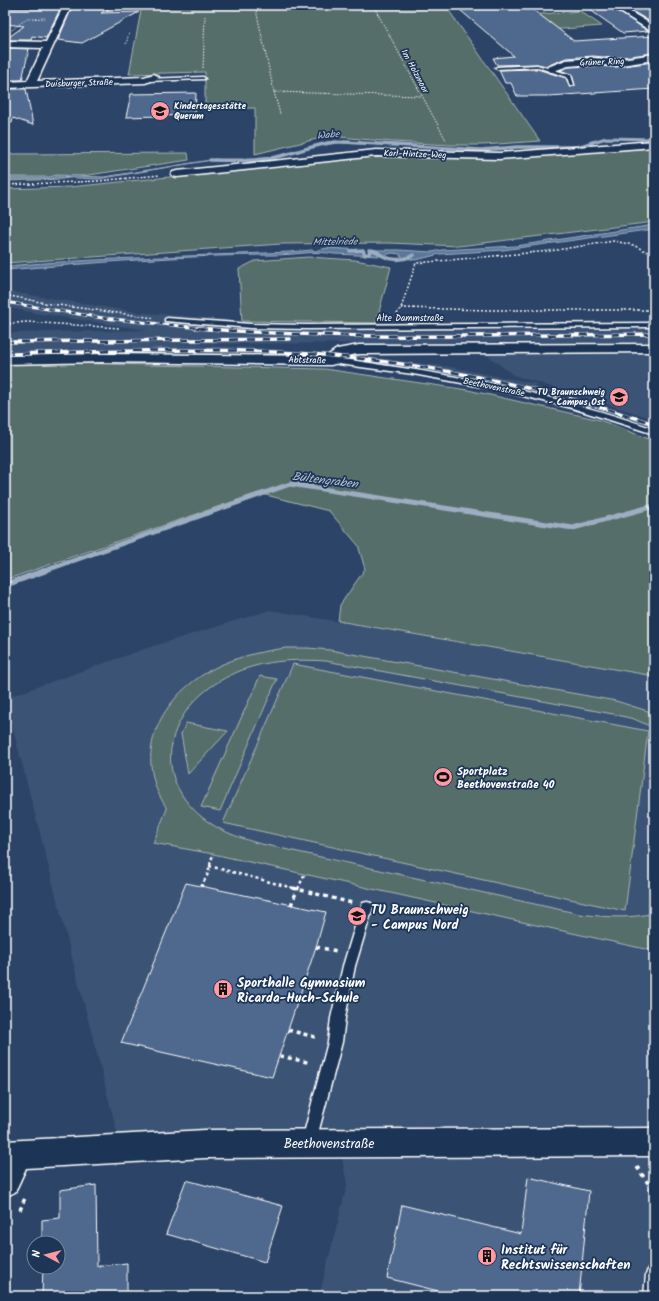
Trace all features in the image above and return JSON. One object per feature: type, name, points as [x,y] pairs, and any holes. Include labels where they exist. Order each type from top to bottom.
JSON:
[{"type":"street","points":[[31,84],[68,5]]},
{"type":"street","points":[[613,5],[654,30]]},
{"type":"street","points":[[5,44],[49,45]]},
{"type":"street","name":"Grüner Ring","points":[[551,69],[566,63],[593,61],[615,63],[654,57]]},
{"type":"street","name":"Duisburger Straße","points":[[5,85],[150,79]]},
{"type":"street","name":"Karl-Hintze-Weg","points":[[177,174],[376,153],[499,156],[654,144]]},
{"type":"street","name":"Abtstraße","points":[[5,360],[111,358],[331,361],[335,355],[346,351],[369,348],[654,348]]},
{"type":"street","name":"Beethovenstraße","points":[[11,1155],[197,1145],[309,1143],[654,1142]]},
{"type":"street","points":[[5,1182],[11,1155]]},
{"type":"lane","points":[[476,5],[478,7],[506,5]]},
{"type":"lane","points":[[497,68],[537,66],[551,69],[569,76],[572,85]]},
{"type":"lane","points":[[150,79],[203,78]]},
{"type":"lane","name":"Alte Dammstraße","points":[[167,320],[265,326],[654,326]]},
{"type":"lane","name":"Beethovenstraße","points":[[331,361],[386,367],[497,387],[585,408],[654,432]]},
{"type":"lane","points":[[309,1143],[327,1068],[335,1042],[338,1018],[349,966],[367,907]]},
{"type":"lane","points":[[652,1296],[654,1275]]},
{"type":"path","points":[[255,5],[280,114]]},
{"type":"path","name":"Im Holzmoor","points":[[373,5],[447,142]]},
{"type":"path","points":[[203,78],[205,16]]},
{"type":"path","points":[[10,31],[26,19],[32,17],[62,18]]},
{"type":"path","points":[[126,44],[129,33]]},
{"type":"path","points":[[274,92],[422,96]]},
{"type":"path","points":[[5,185],[98,181],[177,174]]},
{"type":"path","points":[[388,327],[401,308],[416,263],[499,257],[574,249],[598,243],[620,241],[646,250],[654,255]]},
{"type":"path","points":[[5,295],[95,311],[167,320]]},
{"type":"path","points":[[401,308],[490,310],[654,310]]},
{"type":"path","points":[[5,324],[27,322],[120,328]]},
{"type":"path","points":[[201,886],[207,876],[213,854]]},
{"type":"path","points":[[209,866],[367,907]]},
{"type":"path","points":[[291,905],[304,875]]},
{"type":"path","points":[[288,1030],[335,1042]]},
{"type":"path","points":[[280,1056],[327,1068]]},
{"type":"shaded area","points":[[217,159],[98,179],[56,177],[51,179],[5,179],[5,177],[50,177],[56,175],[104,177]]},
{"type":"shaded area","points":[[654,225],[654,229],[503,250],[440,254],[416,260],[401,257],[400,254],[392,253],[381,256],[334,254],[320,252],[282,255],[173,258],[5,270],[5,266],[41,263],[315,251],[327,248],[363,250],[365,255],[369,253],[369,250],[432,252],[442,250],[516,246]]},
{"type":"shaded area","points":[[5,291],[136,312],[242,321],[271,329],[420,331],[654,329],[654,342],[175,344],[261,348],[351,355],[451,367],[537,384],[531,391],[465,377],[394,366],[322,359],[201,355],[5,358],[5,333],[147,330],[5,307]]},
{"type":"shaded area","name":"TU Braunschweig - Campus Ost","points":[[483,352],[654,352],[654,419],[513,375]]},
{"type":"shaded area","name":"TU Braunschweig - Campus Nord","points":[[270,610],[654,676],[654,1296],[319,1296],[347,1185],[337,1130],[118,1136],[5,698],[150,647]]},
{"type":"green space","points":[[142,5],[445,5],[540,141],[484,145],[452,145],[393,142],[329,136],[255,154],[255,108],[205,109],[205,72],[129,74]]},
{"type":"green space","points":[[580,11],[602,26],[549,30],[528,15]]},
{"type":"green space","points":[[654,148],[654,222],[459,246],[389,243],[281,244],[5,263],[5,189],[70,187],[368,157],[484,159]]},
{"type":"green space","points":[[188,153],[189,160],[62,179],[5,181],[5,154]]},
{"type":"green space","points":[[308,257],[355,260],[391,267],[376,323],[242,321],[239,269],[255,261]]},
{"type":"green space","points":[[66,363],[325,369],[468,390],[600,420],[654,441],[654,676],[338,621],[340,605],[365,569],[358,545],[329,511],[258,493],[5,580],[5,364]]},
{"type":"green space","points":[[286,648],[330,650],[616,701],[654,713],[654,728],[634,719],[613,714],[326,661],[302,660],[266,663],[242,670],[210,687],[193,703],[180,720],[173,739],[171,759],[174,780],[185,800],[209,823],[236,836],[257,843],[580,914],[617,917],[654,913],[654,951],[213,854],[153,843],[167,809],[159,795],[154,781],[151,762],[152,744],[157,727],[166,710],[177,696],[206,672],[239,658]]},
{"type":"green space","name":"Sportplatz Beethovenstraße 40","points":[[293,664],[648,731],[625,911],[223,823]]},
{"type":"green space","points":[[260,676],[277,679],[220,811],[201,807]]},
{"type":"green space","points":[[186,723],[228,731],[188,774],[181,734]]},
{"type":"building","points":[[48,5],[62,5],[46,38],[32,36],[31,40],[5,40],[24,26],[5,24],[5,8],[47,8]]},
{"type":"building","points":[[73,5],[116,5],[101,13],[139,12],[82,43],[58,40]]},
{"type":"building","points":[[583,5],[608,5],[648,31],[623,33]]},
{"type":"building","points":[[622,5],[645,5],[654,11],[654,24]]},
{"type":"building","points":[[528,6],[574,41],[654,36],[654,53],[615,58],[593,56],[566,58],[547,66],[537,64],[497,65],[493,58],[514,56],[460,10]]},
{"type":"building","points":[[5,48],[29,49],[22,80],[5,80]]},
{"type":"building","points":[[654,62],[654,89],[549,96],[517,96],[511,83],[505,83],[499,70],[537,69],[566,78],[570,87],[575,86],[572,75],[560,70],[568,67],[615,67]]},
{"type":"building","points":[[5,89],[26,89],[33,125],[13,118],[12,123],[5,122]]},
{"type":"building","points":[[196,93],[195,115],[126,117],[131,94]]},
{"type":"building","name":"Sporthalle Gymnasium Ricarda-Huch-Schule","points":[[186,883],[326,912],[316,947],[272,1077],[121,1043]]},
{"type":"building","name":"Institut für Rechtswissenschaften","points":[[528,1177],[589,1191],[579,1296],[458,1296],[387,1278],[402,1205],[521,1234]]},
{"type":"building","points":[[186,1180],[283,1206],[265,1262],[166,1234]]},
{"type":"building","points":[[96,1185],[97,1266],[127,1263],[127,1296],[42,1296],[43,1275],[66,1275],[66,1235],[42,1235],[42,1220],[60,1218],[60,1190]]},
{"type":"waterway","name":"Wabe","points":[[590,143],[606,138],[654,139]]},
{"type":"waterway","name":"Wabe","points":[[210,160],[268,159],[334,142]]},
{"type":"waterway","name":"Wabe","points":[[326,143],[334,142]]},
{"type":"waterway","name":"Wabe","points":[[334,142],[361,143]]},
{"type":"waterway","name":"Wabe","points":[[344,142],[481,150],[517,147],[578,147],[590,143]]},
{"type":"waterway","name":"Mittelriede","points":[[350,251],[363,250],[365,255],[370,253],[369,250],[373,250],[387,258],[395,259],[402,259],[414,255]]},
{"type":"waterway","name":"Bültengraben","points":[[41,572],[290,484],[573,528],[654,506]]},
{"type":"waterway","name":"Bültengraben","points":[[5,585],[44,571]]},
{"type":"railway","points":[[5,302],[103,318],[209,329]]},
{"type":"railway","points":[[196,328],[209,329]]},
{"type":"railway","points":[[209,329],[310,335],[367,336],[654,334]]},
{"type":"railway","points":[[5,342],[290,339]]},
{"type":"railway","points":[[5,354],[150,350],[223,350],[296,353],[342,357],[387,362],[477,377],[566,398],[654,424]]},
{"type":"place","name":"Kindertagesstätte Querum","points":[[160,111]]},
{"type":"place","name":"TU Braunschweig - Campus Ost","points":[[619,397]]},
{"type":"place","name":"Sportplatz Beethovenstraße 40","points":[[443,777]]},
{"type":"place","name":"TU Braunschweig - Campus Nord","points":[[357,916]]},
{"type":"place","name":"Sporthalle Gymnasium Ricarda-Huch-Schule","points":[[223,989]]},
{"type":"place","name":"Institut für Rechtswissenschaften","points":[[487,1256]]}]
